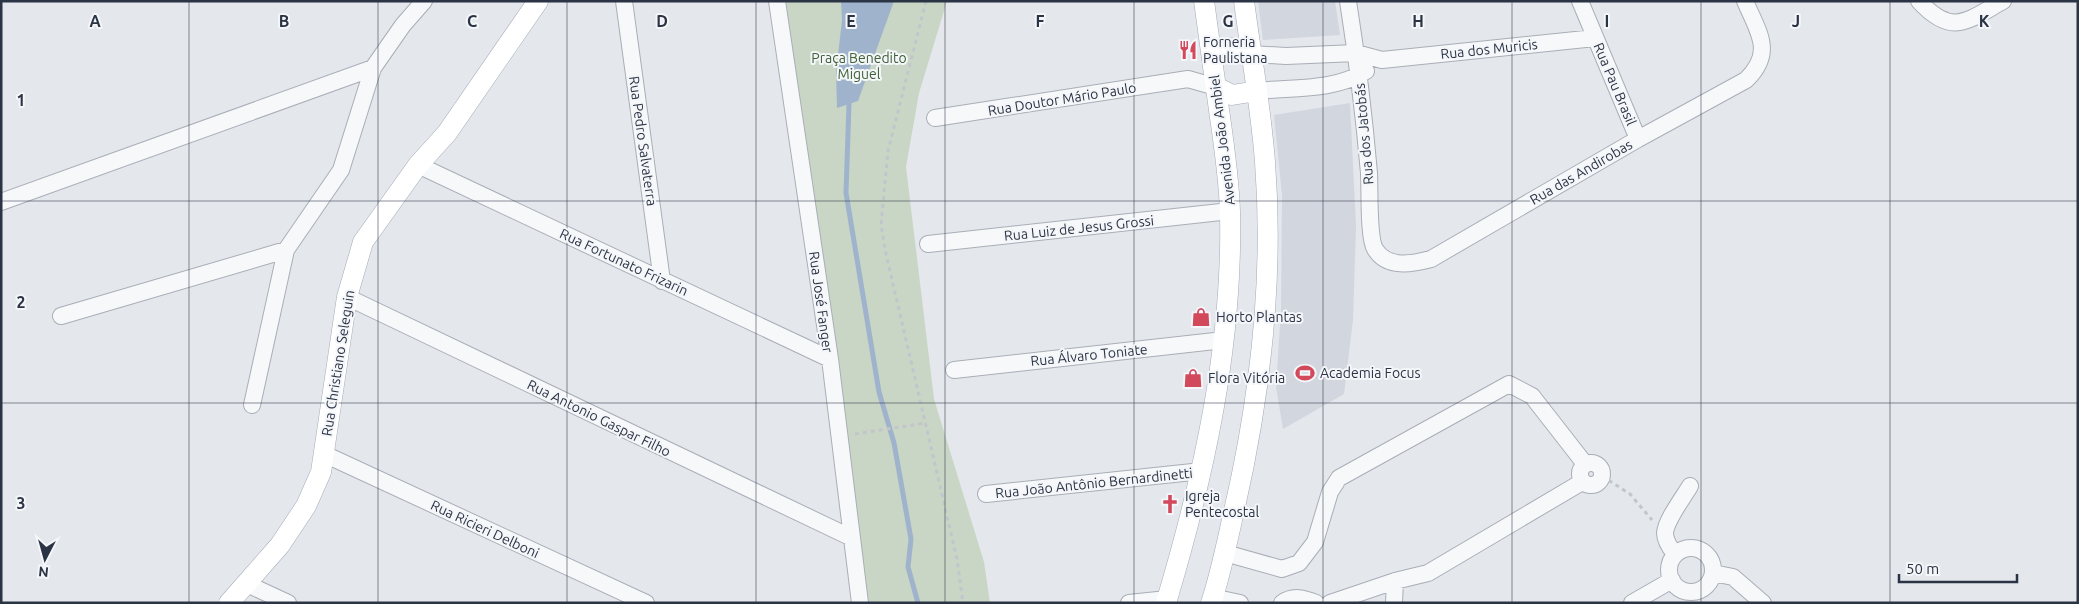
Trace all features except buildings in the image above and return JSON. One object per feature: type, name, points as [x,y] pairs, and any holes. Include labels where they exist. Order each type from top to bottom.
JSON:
[{"type":"main road","name":"Rua Christiano Seleguin","points":[[230,603],[280,545],[306,506],[321,472],[347,297],[363,242],[418,164],[447,133],[538,1]]},
{"type":"main road","name":"Avenida João Ambiel","points":[[1166,601],[1202,471],[1215,403],[1224,340],[1228,289],[1230,211],[1226,158],[1204,1]]},
{"type":"main road","points":[[1212,600],[1243,474],[1254,409],[1264,312],[1268,226],[1265,162],[1244,1]]},
{"type":"main road","points":[[1212,57],[1219,50],[1228,47],[1239,48],[1251,54]]},
{"type":"main road","points":[[1216,87],[1232,95],[1257,91]]},
{"type":"street","points":[[252,405],[286,250],[341,170],[373,68],[403,24],[424,1]]},
{"type":"street","name":"Rua Pedro Salvaterra","points":[[624,1],[662,281]]},
{"type":"street","name":"Rua José Fanger","points":[[777,1],[830,359],[860,603]]},
{"type":"street","name":"Rua dos Jatobás","points":[[1348,1],[1356,53],[1369,173],[1370,226],[1375,248],[1389,261]]},
{"type":"street","name":"Rua Pau Brasil","points":[[1580,1],[1638,139]]},
{"type":"street","name":"Rua das Andirobas","points":[[1389,261],[1407,265],[1431,259],[1638,139],[1746,80],[1756,70],[1762,58],[1763,42],[1745,1]]},
{"type":"street","points":[[1919,1],[1935,17],[1951,24],[1974,18],[2004,1]]},
{"type":"street","name":"Rua dos Muricis","points":[[1251,54],[1286,56],[1356,53],[1382,60],[1595,38]]},
{"type":"street","points":[[1188,79],[1212,57]]},
{"type":"street","name":"Rua dos Muricis","points":[[1257,91],[1336,84],[1358,76],[1382,60]]},
{"type":"street","points":[[1,202],[373,68]]},
{"type":"street","name":"Rua Doutor Mário Paulo","points":[[935,118],[1188,79],[1216,87]]},
{"type":"street","name":"Rua Fortunato Frizarin","points":[[418,164],[830,359]]},
{"type":"street","name":"Rua Luiz de Jesus Grossi","points":[[928,244],[1230,211]]},
{"type":"street","points":[[61,316],[286,250]]},
{"type":"street","name":"Rua Antonio Gaspar Filho","points":[[347,297],[852,538]]},
{"type":"street","name":"Rua Álvaro Toniate","points":[[954,370],[1224,340]]},
{"type":"street","points":[[1225,553],[1282,569],[1299,563],[1315,542],[1330,492],[1338,478],[1509,384],[1532,396],[1585,464]]},
{"type":"street","name":"Rua Ricieri Delboni","points":[[324,454],[646,603]]},
{"type":"street","points":[[1595,463],[1599,466],[1602,476],[1597,484],[1592,486],[1582,482],[1579,472],[1585,464],[1595,463]]},
{"type":"street","name":"Rua João Antônio Bernardinetti","points":[[986,494],[1202,471]]},
{"type":"street","points":[[1330,603],[1395,581],[1428,573],[1582,482]]},
{"type":"street","points":[[1675,554],[1668,546],[1665,532],[1690,486]]},
{"type":"street","points":[[1687,548],[1701,550],[1710,560],[1713,573],[1707,585],[1695,591],[1681,590],[1672,580],[1669,567],[1675,554],[1687,548]]},
{"type":"street","points":[[1713,573],[1734,577],[1763,603]]},
{"type":"street","points":[[1632,603],[1672,580]]},
{"type":"street","points":[[1394,603],[1395,581]]},
{"type":"street","points":[[247,584],[288,603]]},
{"type":"street","points":[[1282,603],[1288,599],[1301,598],[1316,603]]},
{"type":"street","points":[[1212,600],[1240,603]]},
{"type":"street","points":[[1129,603],[1166,601]]},
{"type":"path","points":[[926,1],[888,151],[881,225],[886,254],[957,559],[963,603]]},
{"type":"path","points":[[839,437],[926,423]]},
{"type":"path","points":[[1602,476],[1630,494],[1655,524],[1665,532]]},
{"type":"shaded area","points":[[1258,1],[1335,1],[1340,35],[1263,40]]},
{"type":"shaded area","points":[[1350,103],[1356,226],[1353,320],[1344,394],[1283,429],[1276,387],[1281,310],[1282,195],[1274,115]]},
{"type":"green space","name":"Praça Benedito Miguel","points":[[784,1],[947,1],[919,93],[906,167],[934,399],[984,562],[990,603],[867,603]]},
{"type":"water","points":[[841,1],[894,1],[858,101],[837,108],[836,73],[842,20]]},
{"type":"waterway","points":[[849,104],[846,193],[879,392],[894,443],[911,539],[908,567],[918,603]]},
{"type":"place","name":"Forneria Paulistana","points":[[1188,50]]},
{"type":"place","name":"Horto Plantas","points":[[1201,317]]},
{"type":"place","name":"Academia Focus","points":[[1305,373]]},
{"type":"place","name":"Flora Vitória","points":[[1193,378]]},
{"type":"place","name":"Igreja Pentecostal","points":[[1170,504]]}]
